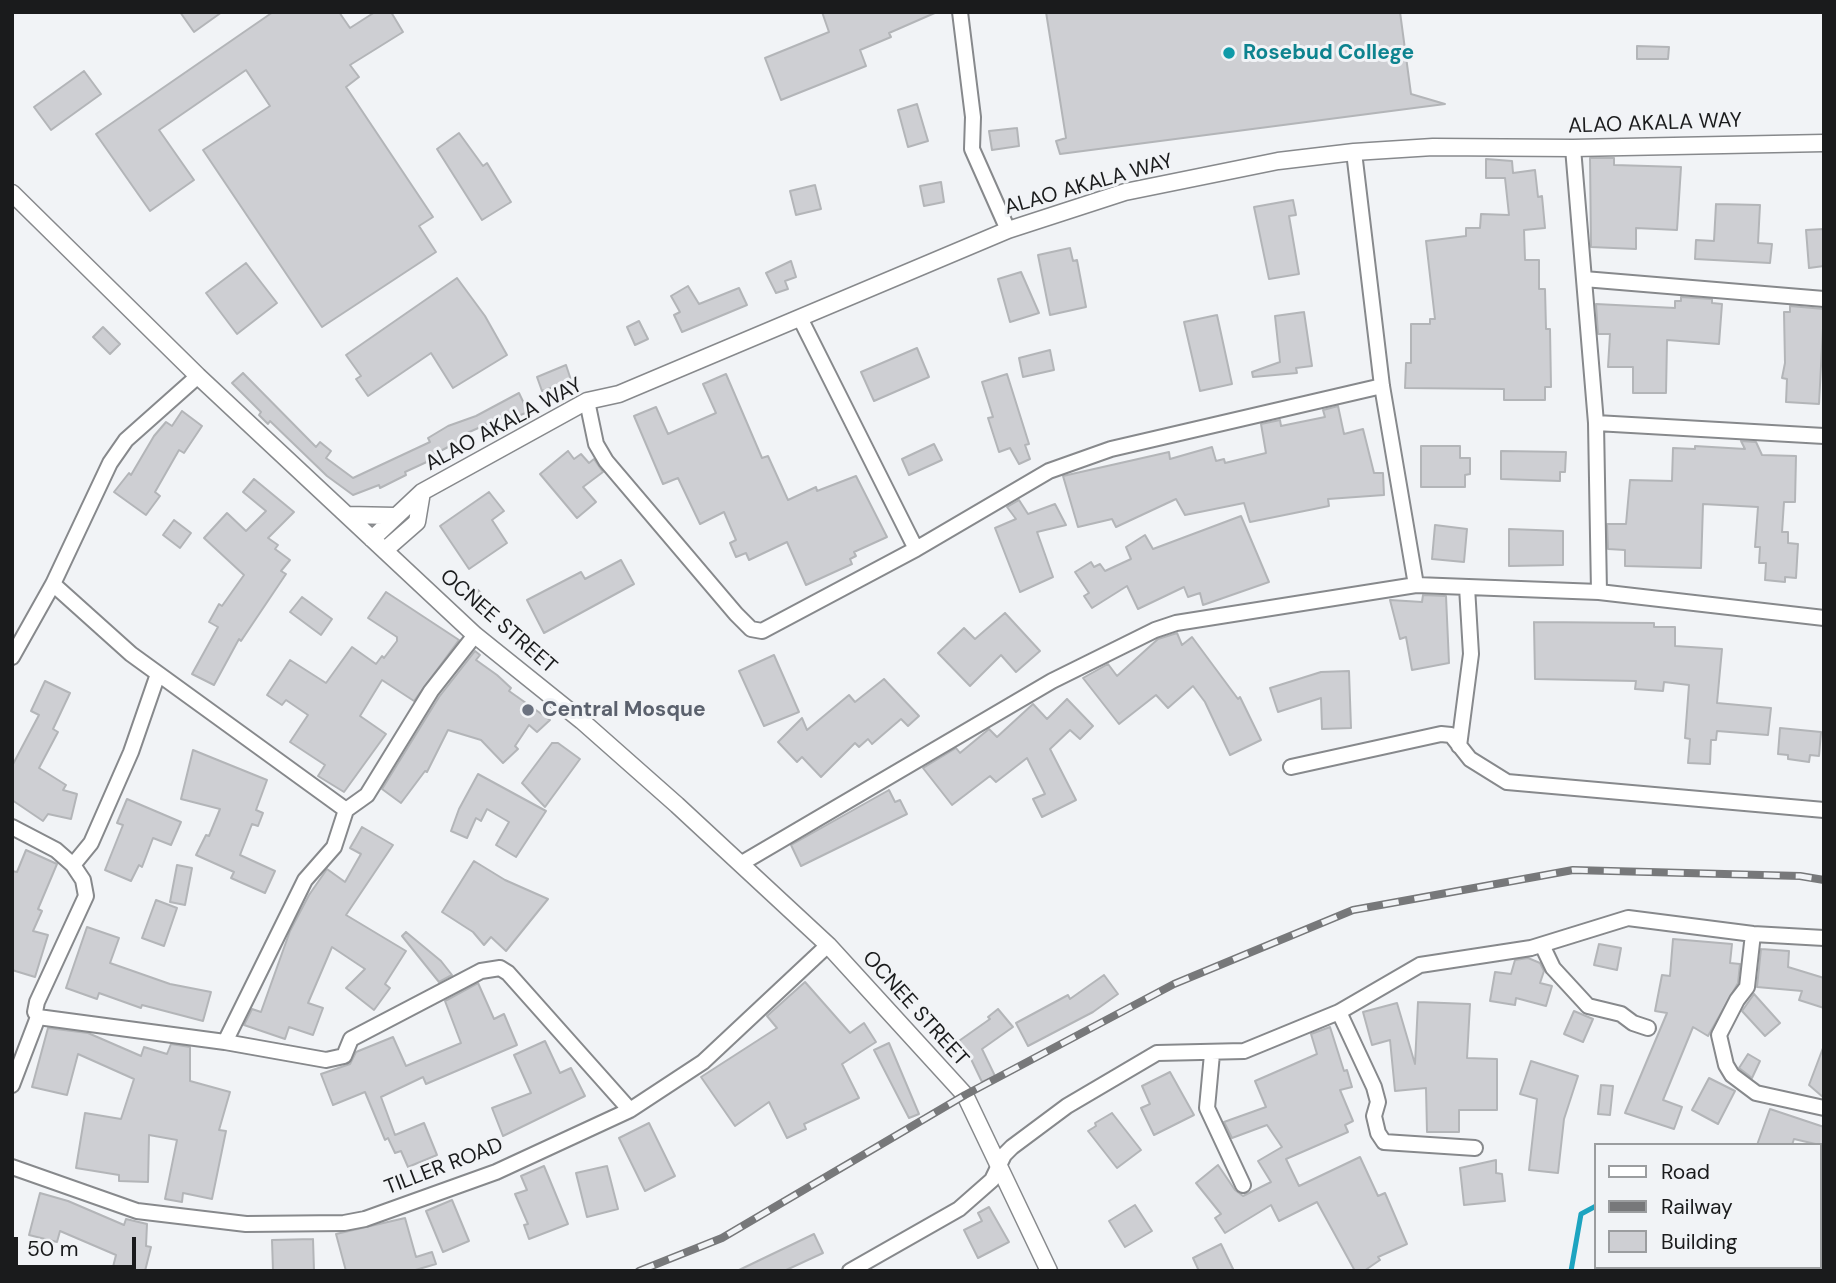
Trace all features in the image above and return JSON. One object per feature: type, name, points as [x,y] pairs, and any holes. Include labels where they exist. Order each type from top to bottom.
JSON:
[{"type":"street","points":[[960,12],[973,117],[972,149],[1009,230]]},
{"type":"street","name":"ALAO AKALA WAY","points":[[372,539],[422,492],[587,401],[619,394],[1009,230],[1070,208],[1173,180],[1278,161],[1354,152],[1433,147],[1573,148],[1824,143]]},
{"type":"street","points":[[1573,148],[1596,423],[1599,592]]},
{"type":"street","points":[[1354,152],[1382,386],[1416,585]]},
{"type":"street","name":"OCNEE STREET","points":[[12,193],[198,376],[475,635],[582,721],[742,863],[828,945],[965,1095],[1049,1271]]},
{"type":"street","points":[[1584,279],[1824,299]]},
{"type":"street","points":[[800,318],[916,548]]},
{"type":"street","points":[[12,657],[53,584],[110,463],[126,440],[198,376]]},
{"type":"street","points":[[587,401],[596,444],[606,461],[751,629],[762,631],[777,626],[1049,471],[1111,449],[1382,386]]},
{"type":"street","points":[[1596,423],[1824,436]]},
{"type":"street","name":"ALAO AKALA WAY","points":[[386,550],[417,522],[422,492]]},
{"type":"street","points":[[347,515],[395,516]]},
{"type":"street","points":[[407,533],[408,571]]},
{"type":"street","points":[[53,584],[131,654],[346,810]]},
{"type":"street","points":[[742,863],[1052,681],[1155,629],[1176,623],[1416,585],[1599,592],[1824,618]]},
{"type":"street","points":[[1460,746],[1471,654],[1467,587]]},
{"type":"street","points":[[225,1042],[305,880],[334,847],[346,810],[367,795],[431,691],[475,635]]},
{"type":"street","points":[[73,864],[91,843],[131,752],[158,674]]},
{"type":"street","points":[[1291,768],[1441,734],[1451,735],[1486,771],[1507,782],[1824,810]]},
{"type":"street","points":[[12,827],[56,850],[73,864],[83,880],[86,895],[37,1002],[35,1012],[38,1017]]},
{"type":"street","points":[[850,1271],[960,1209],[983,1190],[999,1168],[1004,1155],[1012,1147],[1067,1106],[1157,1053],[1177,1051],[1212,1054],[1244,1051],[1339,1012],[1420,965],[1542,945],[1628,918],[1753,934],[1824,938]]},
{"type":"street","points":[[1753,934],[1747,987],[1719,1035],[1726,1065],[1732,1075],[1756,1093],[1824,1108]]},
{"type":"street","name":"TILLER ROAD","points":[[12,1167],[137,1211],[246,1224],[344,1223],[365,1219],[496,1172],[630,1110],[703,1062],[828,945]]},
{"type":"street","points":[[1542,945],[1553,968],[1588,1006],[1621,1014],[1633,1023],[1648,1028]]},
{"type":"street","points":[[38,1017],[225,1042],[326,1060],[344,1056],[351,1040],[481,971],[492,967],[500,968],[509,972],[630,1110]]},
{"type":"street","points":[[1339,1012],[1374,1087],[1378,1102],[1374,1116],[1378,1133],[1384,1142],[1475,1148]]},
{"type":"street","points":[[12,1085],[38,1017]]},
{"type":"street","points":[[1212,1054],[1207,1108],[1243,1185]]},
{"type":"building","points":[[180,12],[222,12],[194,32]]},
{"type":"building","points":[[273,12],[339,12],[350,28],[375,12],[391,12],[403,32],[350,65],[359,77],[346,87],[433,217],[419,226],[436,252],[322,327],[203,150],[270,106],[246,70],[159,130],[194,180],[150,211],[96,134]]},
{"type":"building","points":[[822,12],[937,12],[889,33],[891,37],[860,50],[866,66],[781,100],[765,58],[829,32]]},
{"type":"building","name":"Rosebud College","points":[[1046,12],[1400,12],[1411,94],[1445,104],[1060,154],[1056,141],[1066,138]]},
{"type":"building","points":[[1637,46],[1669,47],[1668,59],[1637,59]]},
{"type":"building","points":[[84,71],[101,94],[51,130],[34,107]]},
{"type":"building","points":[[917,104],[928,141],[908,147],[898,110]]},
{"type":"building","points":[[1017,128],[1019,146],[992,150],[989,131]]},
{"type":"building","points":[[459,133],[483,166],[487,163],[511,202],[482,220],[437,149]]},
{"type":"building","points":[[1590,158],[1614,158],[1614,165],[1681,167],[1677,230],[1636,228],[1636,249],[1591,247]]},
{"type":"building","points":[[1486,159],[1512,161],[1513,173],[1535,170],[1538,197],[1542,196],[1545,228],[1524,230],[1525,260],[1539,260],[1539,289],[1545,289],[1546,329],[1550,329],[1551,387],[1545,387],[1545,400],[1504,400],[1504,389],[1405,388],[1406,363],[1411,363],[1411,324],[1430,324],[1430,319],[1435,319],[1426,241],[1466,236],[1466,228],[1480,228],[1481,214],[1509,215],[1505,178],[1486,178]]},
{"type":"building","points":[[941,182],[944,202],[924,206],[920,186]]},
{"type":"building","points":[[815,185],[821,209],[796,215],[790,191]]},
{"type":"building","points":[[1293,200],[1296,215],[1289,216],[1299,274],[1269,279],[1254,207]]},
{"type":"building","points":[[1716,204],[1760,205],[1758,243],[1772,244],[1770,263],[1695,259],[1696,240],[1714,241]]},
{"type":"building","points":[[1824,229],[1824,266],[1809,268],[1806,230]]},
{"type":"building","points":[[1070,248],[1073,261],[1077,260],[1086,307],[1050,315],[1038,255]]},
{"type":"building","points":[[791,261],[796,277],[785,281],[788,289],[776,293],[766,273]]},
{"type":"building","points":[[246,263],[277,303],[237,334],[206,293]]},
{"type":"building","points":[[1021,272],[1039,313],[1010,322],[998,279]]},
{"type":"building","points":[[457,278],[485,316],[507,355],[453,388],[431,353],[368,396],[356,379],[361,376],[346,355]]},
{"type":"building","points":[[688,286],[699,304],[739,288],[747,305],[682,332],[674,315],[680,312],[671,296]]},
{"type":"building","points":[[1681,297],[1712,299],[1712,303],[1722,304],[1719,344],[1667,340],[1666,393],[1633,393],[1633,367],[1608,367],[1610,334],[1598,334],[1596,304],[1675,308],[1675,301],[1681,301]]},
{"type":"building","points":[[1790,306],[1824,309],[1819,404],[1786,402],[1787,379],[1782,378],[1785,363],[1784,312],[1790,312]]},
{"type":"building","points":[[1304,312],[1312,366],[1296,368],[1297,373],[1253,377],[1252,372],[1280,362],[1275,316]]},
{"type":"building","points":[[1217,315],[1232,384],[1200,391],[1184,322]]},
{"type":"building","points":[[639,321],[648,339],[635,345],[627,327]]},
{"type":"building","points":[[103,327],[120,344],[110,354],[93,337]]},
{"type":"building","points":[[917,348],[929,377],[874,401],[861,372]]},
{"type":"building","points":[[1050,350],[1054,370],[1023,377],[1019,358]]},
{"type":"building","points":[[566,365],[574,389],[561,395],[557,386],[542,391],[537,377]]},
{"type":"building","points":[[243,373],[316,447],[320,442],[331,451],[326,458],[353,478],[430,442],[428,438],[448,426],[476,416],[519,393],[528,412],[513,418],[501,418],[467,433],[469,436],[429,457],[431,460],[405,472],[406,475],[380,488],[379,485],[353,495],[327,476],[270,421],[268,424],[259,415],[261,412],[232,383]]},
{"type":"building","points":[[726,374],[762,458],[768,456],[788,500],[816,487],[817,491],[856,476],[887,537],[854,552],[856,556],[850,559],[852,564],[806,585],[787,542],[749,560],[746,553],[736,557],[730,543],[736,540],[724,512],[700,524],[678,478],[663,484],[634,416],[656,407],[668,434],[716,413],[703,384]]},
{"type":"building","points":[[1007,374],[1029,444],[1025,445],[1030,459],[1019,464],[1010,448],[999,452],[988,418],[993,417],[982,382]]},
{"type":"building","points":[[1338,406],[1344,434],[1363,429],[1374,473],[1383,473],[1384,495],[1328,499],[1329,506],[1250,522],[1244,503],[1185,515],[1176,499],[1116,527],[1112,519],[1078,527],[1063,476],[1169,452],[1170,459],[1212,447],[1216,461],[1224,459],[1225,463],[1266,453],[1261,424],[1280,420],[1281,426],[1325,417],[1323,410]]},
{"type":"building","points":[[182,411],[202,426],[184,453],[179,450],[155,492],[160,496],[146,515],[114,492],[129,473],[131,475],[154,436],[166,422],[172,426]]},
{"type":"building","points":[[1741,441],[1756,442],[1762,455],[1796,456],[1795,502],[1784,502],[1782,532],[1788,532],[1788,543],[1798,544],[1796,578],[1785,577],[1785,582],[1765,580],[1766,563],[1759,563],[1760,547],[1755,547],[1758,507],[1703,504],[1701,568],[1625,566],[1625,550],[1608,549],[1607,524],[1626,524],[1630,480],[1672,481],[1673,448],[1695,449],[1695,446],[1745,449]]},
{"type":"building","points":[[934,444],[942,460],[909,475],[902,459]]},
{"type":"building","points":[[1421,446],[1460,446],[1460,458],[1470,458],[1470,474],[1465,475],[1465,487],[1421,487]]},
{"type":"building","points":[[568,451],[574,459],[581,454],[589,463],[594,459],[603,472],[583,487],[596,502],[577,518],[540,474]]},
{"type":"building","points":[[1501,451],[1566,452],[1565,472],[1560,472],[1560,481],[1501,479]]},
{"type":"building","points":[[254,479],[294,512],[268,538],[278,545],[275,549],[290,560],[281,571],[286,574],[241,641],[239,639],[214,685],[192,674],[218,627],[209,622],[219,604],[222,606],[244,575],[204,538],[227,513],[246,531],[266,511],[243,492]]},
{"type":"building","points":[[489,492],[504,511],[492,520],[507,543],[469,569],[440,526]]},
{"type":"building","points":[[1019,500],[1028,514],[1055,504],[1066,525],[1037,532],[1053,577],[1020,592],[995,528],[1016,519],[1007,507]]},
{"type":"building","points":[[1241,516],[1269,582],[1203,605],[1200,593],[1188,597],[1184,587],[1138,609],[1127,586],[1092,608],[1084,596],[1089,593],[1075,572],[1091,562],[1094,567],[1100,564],[1105,571],[1131,559],[1126,547],[1145,535],[1153,549]]},
{"type":"building","points":[[174,520],[191,533],[180,548],[163,535]]},
{"type":"building","points":[[1435,525],[1467,529],[1464,562],[1432,559]]},
{"type":"building","points":[[1509,529],[1563,531],[1563,565],[1509,566]]},
{"type":"building","points":[[621,560],[634,584],[544,633],[527,600],[581,572],[585,579]]},
{"type":"building","points":[[478,590],[498,610],[487,620],[468,600]]},
{"type":"building","points":[[386,592],[459,640],[414,701],[382,680],[360,716],[386,734],[344,792],[318,776],[325,765],[290,742],[308,715],[286,700],[282,705],[267,695],[290,660],[326,683],[352,647],[376,664],[382,656],[384,658],[397,641],[397,637],[368,618]]},
{"type":"building","points":[[1423,595],[1446,596],[1449,663],[1412,670],[1406,637],[1400,639],[1390,600],[1422,602]]},
{"type":"building","points":[[302,597],[332,619],[321,635],[290,612]]},
{"type":"building","points":[[1005,613],[1040,651],[1016,672],[1001,655],[970,686],[938,653],[964,628],[975,639]]},
{"type":"building","points":[[1534,622],[1654,623],[1654,627],[1675,627],[1675,646],[1722,649],[1717,703],[1771,708],[1768,735],[1717,731],[1716,740],[1711,740],[1710,764],[1688,763],[1690,739],[1685,738],[1689,685],[1664,682],[1663,691],[1635,689],[1636,681],[1535,679]]},
{"type":"building","points":[[1177,633],[1182,645],[1192,637],[1238,699],[1240,697],[1261,740],[1230,755],[1205,702],[1193,686],[1168,708],[1156,695],[1119,724],[1083,678],[1108,664],[1117,676],[1158,639]]},
{"type":"building","points":[[475,651],[480,655],[476,660],[511,688],[509,691],[550,720],[537,732],[529,725],[515,746],[518,749],[503,763],[481,740],[448,730],[427,772],[425,771],[401,803],[382,789],[439,697]]},
{"type":"building","points":[[774,655],[799,712],[764,726],[739,671]]},
{"type":"building","points":[[1349,671],[1351,728],[1322,729],[1321,698],[1278,712],[1270,688],[1321,672]]},
{"type":"building","points":[[884,679],[919,716],[908,726],[901,719],[872,744],[868,739],[859,747],[855,743],[821,777],[802,757],[797,762],[778,742],[802,718],[807,730],[849,695],[855,702]]},
{"type":"building","points":[[45,681],[70,693],[53,729],[58,732],[39,768],[66,785],[63,790],[77,794],[71,819],[48,814],[43,821],[12,800],[12,766],[39,715],[31,711]]},
{"type":"building","points":[[1067,699],[1093,726],[1080,739],[1070,730],[1050,749],[1076,800],[1042,817],[1033,799],[1045,794],[1027,758],[996,782],[990,776],[952,805],[923,768],[956,748],[960,753],[989,729],[997,737],[1033,704],[1047,719]]},
{"type":"building","points":[[1780,728],[1821,732],[1819,756],[1810,755],[1809,762],[1788,759],[1788,755],[1778,754]]},
{"type":"building","points":[[552,743],[558,743],[580,759],[545,807],[522,783]]},
{"type":"building","points":[[193,750],[267,780],[256,810],[263,813],[258,826],[252,824],[240,855],[275,871],[265,893],[231,878],[234,872],[196,855],[206,835],[209,836],[220,809],[181,799]]},
{"type":"building","points":[[478,774],[546,811],[516,857],[496,845],[509,822],[487,809],[481,821],[476,818],[467,838],[451,831],[459,809]]},
{"type":"building","points":[[889,790],[895,802],[900,800],[907,814],[801,866],[791,845]]},
{"type":"building","points":[[127,799],[181,822],[171,845],[153,838],[142,867],[139,865],[131,881],[105,870],[123,825],[117,823]]},
{"type":"building","points":[[362,827],[393,845],[346,915],[406,951],[385,984],[390,988],[374,1010],[346,988],[365,969],[332,947],[308,1003],[323,1008],[313,1035],[289,1027],[285,1039],[244,1025],[252,1009],[261,1012],[290,931],[309,895],[327,869],[345,882],[361,854],[350,848]]},
{"type":"building","points":[[26,850],[57,864],[38,909],[42,911],[33,931],[48,935],[35,977],[12,970],[12,871],[17,872]]},
{"type":"building","points":[[474,861],[505,880],[548,899],[506,951],[491,937],[484,945],[473,932],[442,912]]},
{"type":"building","points":[[177,865],[192,868],[185,905],[170,902]]},
{"type":"building","points":[[156,900],[177,908],[164,946],[142,938]]},
{"type":"building","points":[[87,927],[119,938],[110,963],[170,984],[211,992],[203,1021],[142,1005],[141,1008],[99,993],[97,999],[66,988]]},
{"type":"building","points":[[406,932],[441,961],[452,975],[439,982],[402,936]]},
{"type":"building","points":[[1673,939],[1732,944],[1730,963],[1740,964],[1738,983],[1708,1036],[1693,1027],[1663,1100],[1682,1107],[1674,1129],[1625,1113],[1667,1013],[1655,1011],[1662,975],[1670,976]]},
{"type":"building","points":[[1599,944],[1621,948],[1617,970],[1594,965]]},
{"type":"building","points":[[1761,949],[1789,951],[1788,967],[1824,978],[1824,1008],[1799,1000],[1802,991],[1757,987]]},
{"type":"building","points":[[1528,958],[1540,963],[1544,971],[1540,983],[1552,986],[1546,1006],[1516,998],[1515,1005],[1490,1001],[1495,972],[1511,974],[1515,960]]},
{"type":"building","points":[[1104,975],[1118,994],[1093,1012],[1028,1046],[1016,1023],[1068,995],[1070,999]]},
{"type":"building","points":[[805,982],[850,1033],[864,1023],[876,1042],[842,1064],[859,1098],[804,1124],[806,1129],[787,1138],[769,1102],[735,1126],[701,1077],[777,1028],[767,1016]]},
{"type":"building","points":[[478,983],[494,1019],[504,1014],[517,1045],[426,1084],[423,1077],[381,1097],[395,1135],[424,1123],[437,1155],[408,1167],[401,1151],[395,1153],[388,1138],[385,1140],[365,1092],[333,1105],[321,1074],[350,1064],[356,1052],[393,1037],[406,1066],[461,1043],[445,1001]]},
{"type":"building","points":[[1754,994],[1780,1023],[1765,1036],[1742,1011]]},
{"type":"building","points":[[1418,1002],[1470,1004],[1467,1058],[1497,1059],[1497,1110],[1459,1110],[1459,1132],[1427,1132],[1426,1088],[1395,1091],[1390,1040],[1372,1045],[1363,1012],[1397,1003],[1415,1064]]},
{"type":"building","points":[[998,1009],[1013,1027],[982,1049],[995,1076],[982,1082],[970,1057],[968,1059],[956,1043],[990,1019],[988,1017]]},
{"type":"building","points":[[1574,1011],[1593,1019],[1583,1042],[1564,1034]]},
{"type":"building","points":[[1330,1027],[1352,1087],[1340,1090],[1353,1121],[1345,1125],[1348,1132],[1286,1159],[1299,1186],[1360,1157],[1378,1196],[1385,1193],[1407,1244],[1378,1257],[1380,1260],[1364,1271],[1355,1271],[1317,1202],[1279,1221],[1271,1205],[1225,1233],[1215,1218],[1221,1214],[1196,1183],[1218,1165],[1235,1190],[1243,1196],[1271,1182],[1258,1161],[1282,1147],[1267,1125],[1232,1138],[1224,1122],[1266,1107],[1255,1081],[1317,1054],[1311,1034]]},
{"type":"building","points":[[48,1028],[88,1033],[141,1056],[144,1047],[167,1054],[171,1044],[190,1047],[190,1081],[230,1092],[219,1130],[226,1131],[212,1199],[183,1193],[182,1202],[165,1199],[177,1140],[149,1135],[148,1182],[119,1181],[119,1175],[76,1168],[85,1113],[121,1119],[134,1079],[78,1054],[67,1095],[32,1087]]},
{"type":"building","points":[[545,1041],[560,1073],[571,1068],[585,1096],[503,1136],[492,1108],[531,1093],[514,1055]]},
{"type":"building","points":[[889,1043],[919,1114],[909,1118],[874,1050]]},
{"type":"building","points":[[1824,1049],[1824,1098],[1809,1085]]},
{"type":"building","points":[[1748,1054],[1760,1061],[1752,1078],[1739,1068]]},
{"type":"building","points":[[1531,1061],[1578,1076],[1564,1119],[1558,1173],[1529,1170],[1537,1099],[1520,1094]]},
{"type":"building","points":[[1170,1072],[1194,1115],[1154,1135],[1141,1108],[1150,1104],[1142,1086]]},
{"type":"building","points":[[1709,1078],[1735,1091],[1718,1124],[1692,1110]]},
{"type":"building","points":[[1601,1085],[1613,1086],[1610,1115],[1598,1114]]},
{"type":"building","points":[[1770,1109],[1824,1127],[1824,1146],[1822,1143],[1794,1139],[1793,1143],[1758,1143]]},
{"type":"building","points":[[1112,1113],[1141,1150],[1117,1168],[1088,1131],[1096,1126],[1095,1123]]},
{"type":"building","points":[[649,1123],[675,1176],[645,1191],[619,1138]]},
{"type":"building","points":[[1496,1160],[1496,1173],[1502,1174],[1505,1201],[1464,1205],[1460,1168]]},
{"type":"building","points":[[544,1166],[568,1224],[529,1239],[524,1225],[528,1224],[515,1194],[527,1190],[521,1176]]},
{"type":"building","points":[[607,1166],[618,1209],[587,1217],[576,1173]]},
{"type":"building","points":[[40,1193],[68,1201],[124,1225],[126,1219],[147,1224],[146,1246],[151,1247],[145,1271],[112,1271],[116,1255],[60,1231],[57,1242],[29,1235]]},
{"type":"building","points":[[452,1200],[469,1241],[443,1252],[426,1211]]},
{"type":"building","points":[[1135,1205],[1152,1231],[1125,1247],[1109,1221]]},
{"type":"building","points":[[989,1207],[1009,1242],[978,1258],[964,1230],[982,1221],[978,1213]]},
{"type":"building","points":[[405,1218],[416,1257],[432,1252],[436,1264],[412,1271],[346,1271],[336,1234]]},
{"type":"building","points":[[814,1234],[823,1253],[784,1271],[737,1271]]},
{"type":"building","points":[[313,1239],[314,1271],[273,1271],[272,1240]]},
{"type":"building","points":[[1221,1244],[1234,1271],[1199,1271],[1193,1258]]},
{"type":"waterway","points":[[1571,1271],[1581,1214],[1594,1207]]},
{"type":"railway","points":[[639,1271],[722,1238],[965,1095],[1174,984],[1353,910],[1573,870],[1800,876],[1824,880]]},
{"type":"place","name":"Rosebud College","points":[[1229,53]]},
{"type":"place","name":"Central Mosque","points":[[528,710]]}]
